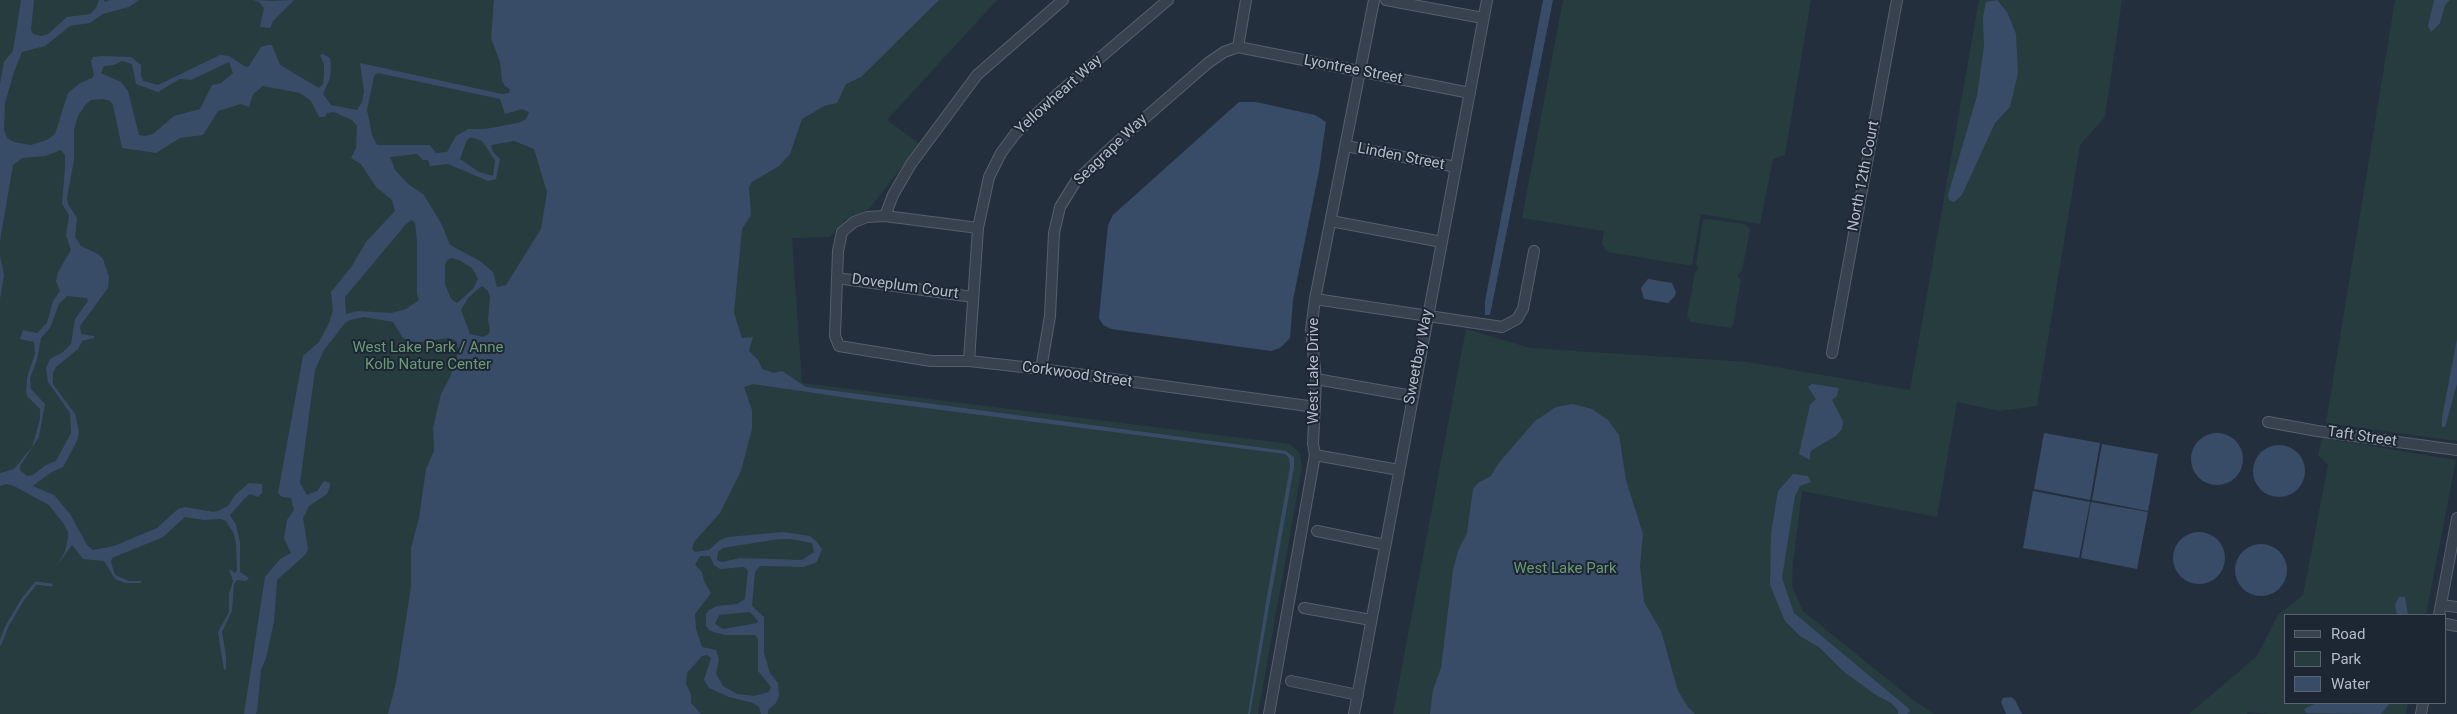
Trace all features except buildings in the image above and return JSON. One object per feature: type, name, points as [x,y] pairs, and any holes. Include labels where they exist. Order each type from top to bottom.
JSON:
[{"type":"street","points":[[886,216],[893,195],[911,164],[977,75],[1062,0]]},
{"type":"street","name":"Yellowheart Way","points":[[969,361],[978,228],[989,177],[1001,153],[1015,134],[1061,91],[1168,0]]},
{"type":"street","points":[[1238,46],[1246,0]]},
{"type":"street","name":"West Lake Drive","points":[[1269,714],[1315,455],[1313,444],[1316,379],[1311,330],[1315,299],[1374,0]]},
{"type":"street","points":[[1386,0],[1483,18]]},
{"type":"street","name":"Sweetbay Way","points":[[1354,714],[1487,0]]},
{"type":"street","name":"North 12th Court","points":[[1832,353],[1897,0]]},
{"type":"street","name":"Lyontree Street","points":[[1238,46],[1470,93]]},
{"type":"street","name":"Seagrape Way","points":[[1041,369],[1050,316],[1054,233],[1060,207],[1076,181],[1116,143],[1208,63],[1224,52],[1238,46]]},
{"type":"street","name":"Linden Street","points":[[1346,146],[1456,167]]},
{"type":"street","points":[[837,278],[838,251],[842,232],[854,222],[867,217],[886,216],[978,228]]},
{"type":"street","points":[[1331,221],[1442,242]]},
{"type":"street","points":[[1315,299],[1427,317],[1502,326],[1517,319],[1522,309],[1534,252]]},
{"type":"street","name":"Corkwood Street","points":[[837,278],[835,336],[839,346],[931,361],[969,361],[1041,369],[1316,407]]},
{"type":"street","name":"Doveplum Court","points":[[837,278],[974,297]]},
{"type":"street","points":[[1316,379],[1412,396]]},
{"type":"street","name":"Taft Street","points":[[2268,422],[2317,431],[2457,450]]},
{"type":"street","points":[[1315,455],[1399,470]]},
{"type":"street","points":[[2457,518],[2440,610],[2457,607]]},
{"type":"street","points":[[1317,531],[1385,545]]},
{"type":"street","points":[[1304,608],[1371,620]]},
{"type":"street","points":[[1291,681],[1358,695]]},
{"type":"green space","name":"West Lake Park / Anne Kolb Nature Center","points":[[0,0],[997,0],[887,120],[920,144],[869,209],[845,220],[830,237],[792,238],[802,383],[1290,444],[1300,453],[1302,467],[1258,714],[0,714]],"holes":[[[806,387],[1273,449],[1286,453],[802,391]]]},
{"type":"green space","points":[[1563,0],[1811,0],[1785,155],[1773,159],[1760,224],[1701,214],[1692,266],[1608,252],[1602,244],[1604,231],[1522,218]]},
{"type":"green space","name":"West Lake Park","points":[[1979,0],[2122,0],[2105,117],[2080,145],[2037,406],[2000,411],[1957,402],[1937,517],[1802,491],[1793,562],[1792,586],[1803,611],[1912,699],[1934,714],[1393,714],[1466,329],[1530,348],[1747,362],[1910,390]]},
{"type":"green space","points":[[2395,0],[2457,0],[2457,441],[2326,423]]},
{"type":"green space","points":[[1703,220],[1745,224],[1750,229],[1742,271],[1737,275],[1741,280],[1731,328],[1691,322],[1687,316],[1695,272],[1699,269],[1696,264]]},
{"type":"green space","points":[[2322,438],[2456,460],[2426,614],[2284,614],[2284,704],[2408,704],[2406,714],[2268,714],[2248,712],[2247,714],[2189,714],[2257,656],[2278,615],[2303,595],[2328,465],[2318,455]]},
{"type":"water","points":[[21,0],[34,0],[31,30],[33,34],[41,36],[48,34],[67,17],[90,14],[96,8],[99,0],[104,0],[105,2],[110,0],[139,0],[129,7],[103,14],[90,23],[70,26],[45,46],[22,52],[5,103],[4,130],[7,138],[14,142],[31,145],[47,140],[55,134],[68,93],[94,75],[91,61],[93,57],[131,57],[141,65],[143,81],[158,85],[220,55],[229,56],[246,67],[249,66],[261,47],[272,45],[280,65],[319,88],[323,84],[324,65],[320,55],[323,54],[330,58],[331,67],[330,78],[323,94],[331,105],[357,110],[362,102],[364,91],[360,63],[502,94],[509,93],[510,89],[502,81],[500,62],[491,38],[494,0],[939,0],[861,77],[846,84],[837,103],[824,106],[802,119],[790,154],[779,166],[752,182],[749,187],[751,215],[742,229],[734,313],[742,338],[753,337],[749,351],[758,360],[762,369],[774,373],[782,371],[806,387],[1286,451],[1294,457],[1294,467],[1250,714],[1248,714],[1267,596],[1290,467],[1289,458],[1285,454],[855,399],[753,384],[744,387],[752,410],[752,429],[741,471],[720,513],[694,542],[692,549],[695,552],[709,550],[720,540],[728,537],[783,532],[810,536],[822,549],[817,562],[804,567],[760,566],[755,572],[752,606],[764,617],[764,653],[770,673],[778,683],[779,696],[776,703],[768,710],[768,714],[761,714],[759,707],[753,703],[729,697],[709,688],[704,680],[711,658],[707,655],[702,656],[687,673],[686,684],[691,694],[691,703],[701,714],[388,714],[396,683],[411,587],[411,548],[419,518],[426,469],[434,451],[433,428],[441,394],[450,377],[459,350],[455,340],[449,338],[419,342],[409,341],[403,338],[393,322],[364,317],[345,323],[324,350],[315,370],[300,483],[307,495],[317,491],[324,481],[330,483],[330,486],[327,494],[309,506],[303,518],[308,549],[306,554],[277,580],[274,622],[266,658],[261,670],[257,711],[256,714],[244,714],[265,577],[280,559],[291,553],[284,538],[287,520],[294,510],[291,498],[282,497],[278,493],[303,356],[319,342],[329,323],[333,310],[331,292],[352,266],[366,242],[395,211],[392,200],[376,187],[361,164],[351,158],[356,148],[357,126],[352,120],[334,112],[327,113],[325,117],[319,117],[311,101],[300,93],[263,86],[253,94],[249,107],[241,104],[218,111],[203,135],[180,138],[156,153],[122,148],[113,105],[110,101],[103,99],[91,100],[78,116],[74,130],[74,160],[67,198],[68,204],[77,218],[75,237],[81,246],[98,254],[103,259],[109,277],[108,288],[80,326],[81,334],[94,336],[94,338],[82,341],[78,349],[56,367],[53,373],[53,384],[75,414],[79,432],[77,441],[63,467],[50,473],[33,486],[54,495],[70,514],[87,545],[93,550],[114,546],[157,528],[178,509],[185,507],[214,512],[220,510],[228,506],[235,495],[249,483],[262,484],[262,493],[258,497],[250,494],[230,515],[236,525],[240,542],[240,572],[249,578],[246,581],[237,580],[234,584],[232,611],[222,632],[226,656],[226,669],[224,670],[218,632],[229,612],[229,594],[233,581],[229,569],[235,573],[237,570],[234,534],[226,521],[221,519],[204,520],[185,517],[163,537],[112,558],[111,562],[115,575],[129,581],[142,581],[141,583],[125,583],[115,579],[104,561],[83,559],[72,545],[55,568],[65,552],[68,537],[68,532],[63,523],[49,505],[14,486],[6,484],[0,486],[0,473],[14,469],[32,447],[40,419],[40,409],[27,396],[26,392],[27,378],[35,353],[34,342],[20,339],[23,330],[37,333],[47,323],[53,301],[60,291],[56,281],[58,272],[71,250],[66,235],[69,215],[62,204],[65,155],[61,150],[45,156],[22,158],[13,165],[0,241],[0,84],[4,62],[13,51]],"holes":[[[122,61],[132,64],[136,84],[158,92],[180,79],[191,80],[229,62],[233,73],[221,83],[212,85],[200,109],[174,116],[153,134],[145,136],[139,135],[128,91],[121,82],[101,73],[104,66],[114,65]],[[378,73],[500,99],[505,114],[522,109],[529,112],[526,119],[518,123],[485,129],[468,129],[456,136],[447,152],[436,153],[430,145],[377,145],[372,135],[367,110],[374,76]],[[471,137],[482,141],[495,160],[493,176],[479,172],[460,159],[467,140]],[[514,141],[534,149],[547,192],[541,229],[506,285],[497,287],[493,272],[480,261],[450,245],[442,225],[424,195],[408,184],[395,170],[390,157],[417,154],[423,160],[428,160],[430,166],[448,164],[488,181],[496,179],[500,159],[493,152],[491,145]],[[412,220],[415,223],[417,240],[417,293],[419,300],[406,309],[391,313],[358,311],[346,314],[345,297],[406,224]],[[452,258],[472,268],[478,279],[473,289],[457,303],[451,299],[445,284],[445,265],[447,260]],[[482,286],[488,291],[490,297],[489,334],[483,337],[470,334],[461,310],[468,298]],[[67,296],[87,298],[88,301],[75,319],[71,344],[63,352],[50,359],[46,368],[48,382],[70,413],[71,433],[56,461],[46,465],[33,475],[27,476],[20,470],[20,466],[39,437],[45,404],[31,389],[30,378],[37,360],[41,338],[50,328],[59,304]],[[779,539],[812,543],[814,552],[802,560],[740,558],[722,562],[717,560],[718,552],[723,548]],[[700,556],[710,556],[714,565],[720,569],[744,567],[748,570],[745,599],[737,604],[717,606],[709,610],[706,614],[706,626],[710,631],[725,635],[755,635],[758,639],[758,671],[771,687],[769,692],[754,696],[737,694],[723,686],[716,674],[719,659],[716,650],[702,647],[696,629],[695,614],[711,593],[704,581],[702,572],[695,565]],[[750,612],[758,621],[757,623],[723,629],[715,624],[719,615]]]},
{"type":"water","points":[[253,0],[294,0],[273,21],[270,28],[260,27],[264,8],[259,2]]},
{"type":"water","points":[[1543,0],[1553,0],[1490,315],[1485,315],[1485,301]]},
{"type":"water","points":[[1997,0],[2007,12],[2016,34],[2018,73],[2010,107],[1995,123],[1962,195],[1954,202],[1949,200],[1948,195],[1977,96],[1984,46],[1983,17],[1986,2]]},
{"type":"water","points":[[2434,0],[2450,0],[2445,5],[2440,23],[2431,32],[2428,26]]},
{"type":"water","points":[[1239,102],[1256,102],[1315,115],[1326,122],[1319,171],[1293,300],[1290,338],[1280,348],[1271,351],[1111,329],[1103,325],[1099,318],[1108,225],[1113,215]]},
{"type":"water","points":[[0,256],[4,275],[0,299]]},
{"type":"water","points":[[1648,279],[1672,283],[1676,292],[1675,296],[1668,303],[1644,299],[1641,288]]},
{"type":"water","points":[[2457,339],[2457,384],[2445,427],[2442,427],[2442,418]]},
{"type":"water","points":[[1812,384],[1839,388],[1837,396],[1832,400],[1843,421],[1842,429],[1836,436],[1812,450],[1810,460],[1799,454],[1810,405],[1816,399],[1808,387]]},
{"type":"water","points":[[1573,404],[1592,409],[1608,420],[1619,435],[1626,480],[1643,534],[1640,566],[1644,602],[1661,631],[1678,691],[1695,714],[1430,714],[1433,690],[1441,668],[1453,570],[1458,551],[1467,533],[1473,489],[1478,483],[1491,476],[1498,464],[1535,421],[1556,407]]},
{"type":"water","points":[[2044,433],[2100,443],[2090,500],[2034,489]]},
{"type":"water","points":[[2212,433],[2222,433],[2236,440],[2243,454],[2243,464],[2236,478],[2222,485],[2212,485],[2202,481],[2195,474],[2191,464],[2191,454],[2195,444],[2202,437]]},
{"type":"water","points":[[2102,444],[2158,454],[2148,511],[2092,500]]},
{"type":"water","points":[[2274,445],[2284,445],[2298,452],[2305,466],[2305,476],[2298,490],[2284,497],[2274,497],[2264,493],[2257,486],[2253,476],[2253,466],[2257,456],[2264,449]]},
{"type":"water","points":[[1793,474],[1808,476],[1811,482],[1800,486],[1795,496],[1782,578],[1794,613],[1908,708],[1910,711],[1907,714],[1898,714],[1898,710],[1891,703],[1876,695],[1843,671],[1820,648],[1800,636],[1785,621],[1770,585],[1771,533],[1778,491]]},
{"type":"water","points":[[2033,491],[2090,502],[2079,558],[2023,548]]},
{"type":"water","points":[[2091,502],[2148,512],[2137,569],[2081,558]]},
{"type":"water","points":[[2194,532],[2204,532],[2218,539],[2225,553],[2225,563],[2218,577],[2204,584],[2194,584],[2184,580],[2177,573],[2173,563],[2173,553],[2177,543],[2184,536]]},
{"type":"water","points":[[2256,544],[2266,544],[2280,551],[2287,565],[2287,575],[2280,589],[2266,596],[2256,596],[2246,592],[2239,585],[2235,575],[2235,565],[2239,555],[2246,548]]},
{"type":"water","points":[[2399,597],[2405,597],[2408,614],[2397,614],[2395,605]]},
{"type":"water","points":[[2011,697],[2015,700],[2022,714],[2006,714],[2001,702],[2003,698]]},
{"type":"water","points":[[2314,704],[2389,704],[2381,714],[2306,713],[2304,709]]},
{"type":"waterway","points":[[0,644],[7,626],[23,599],[36,583],[51,585]]}]
